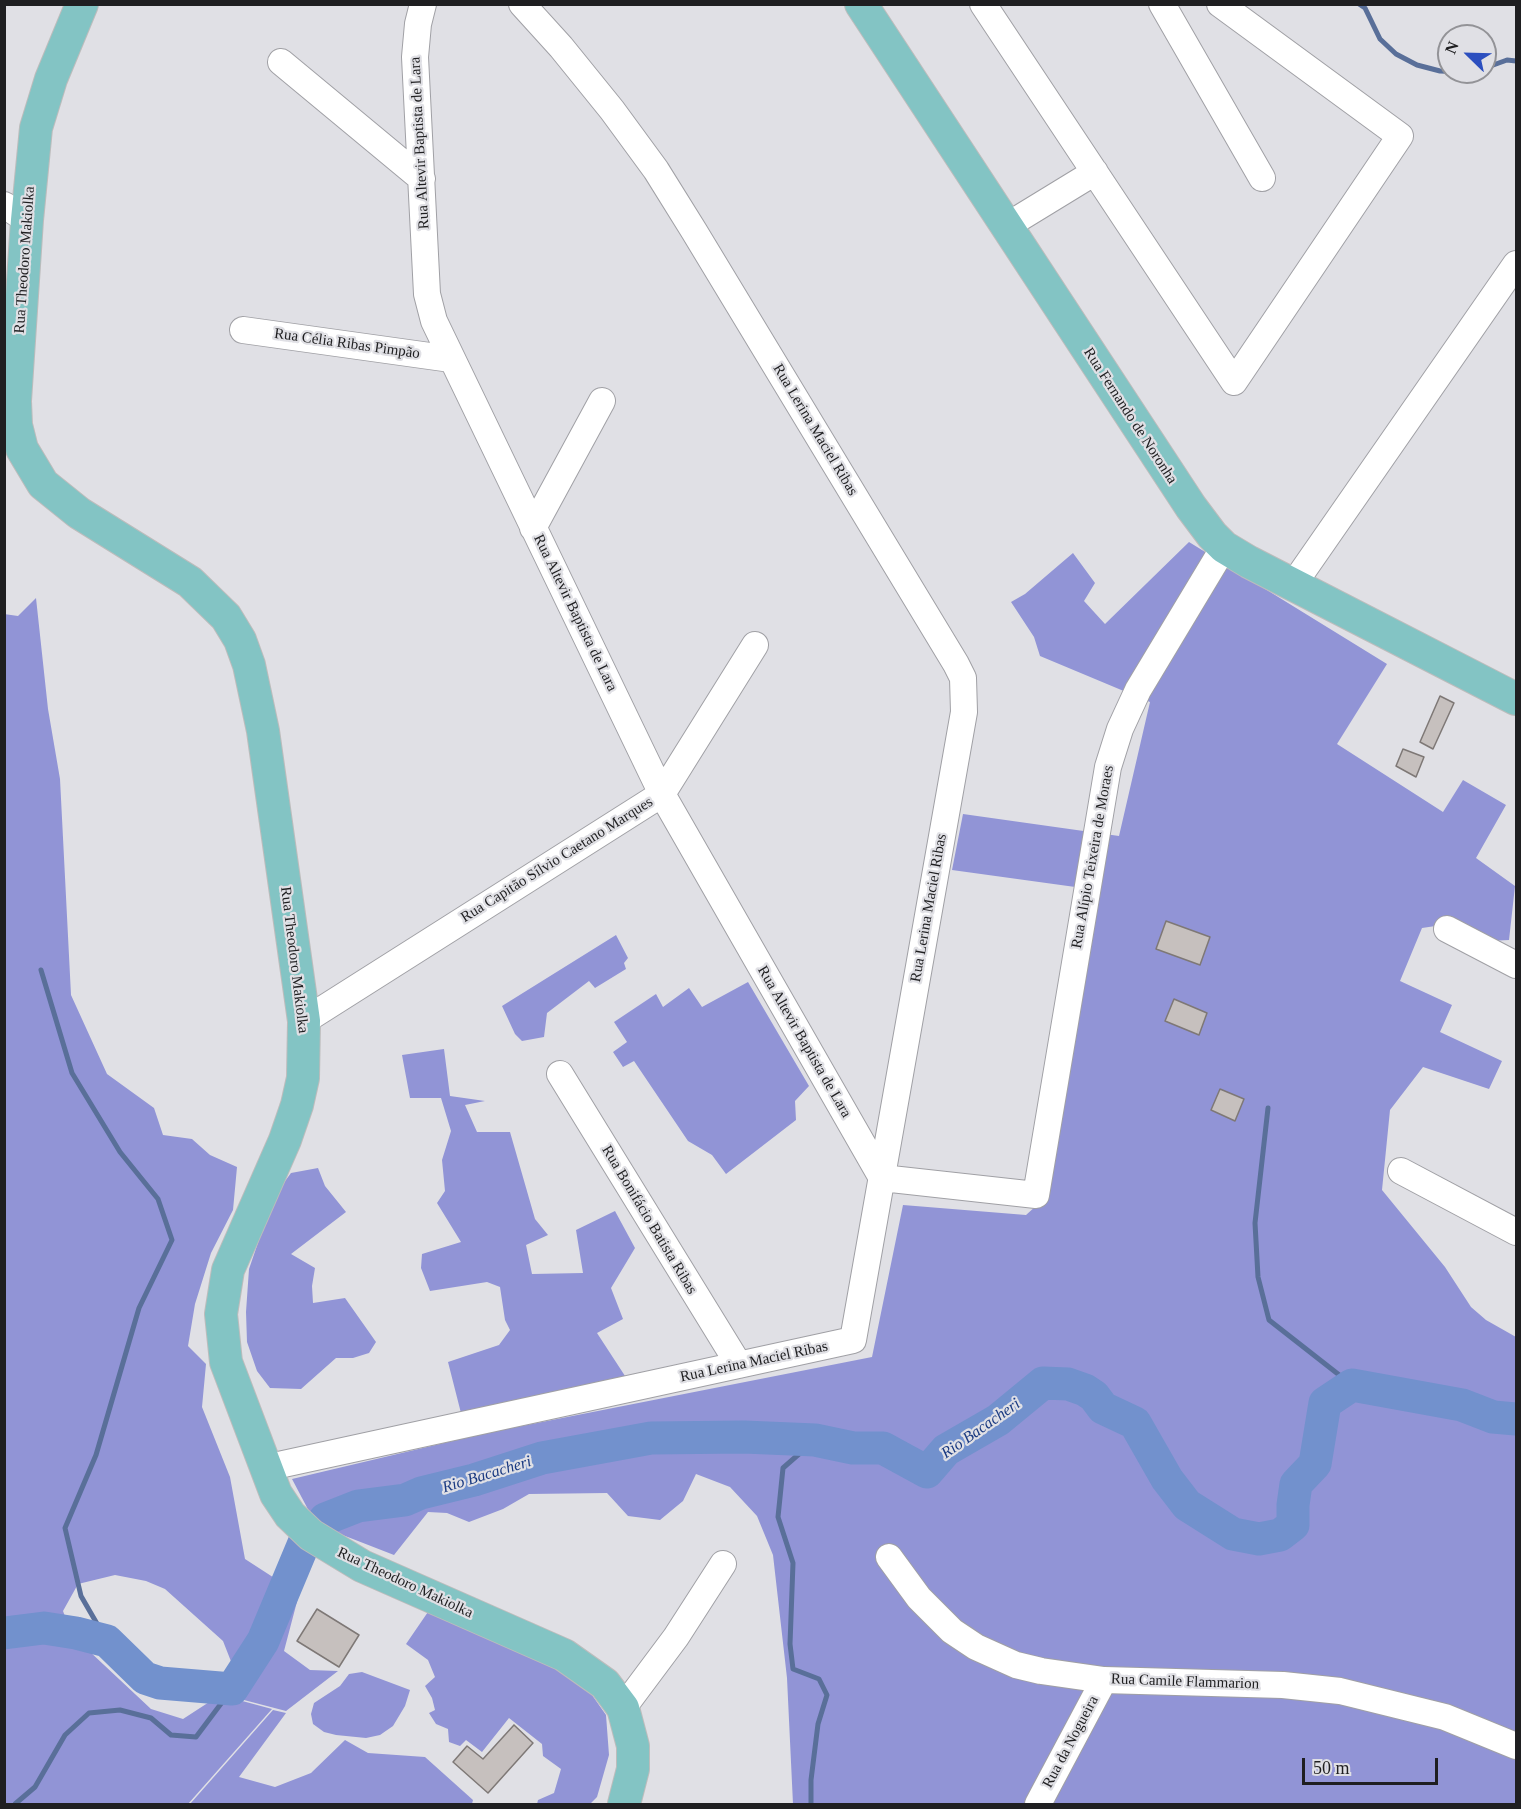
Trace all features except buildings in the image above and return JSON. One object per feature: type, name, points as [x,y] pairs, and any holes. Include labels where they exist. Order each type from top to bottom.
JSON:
[{"type":"main road","name":"Rua Theodoro Makiolka","points":[[82,4],[41,106],[32,158],[16,212],[16,425],[22,449],[43,484],[60,499],[190,582],[226,617],[240,640],[249,665],[261,720],[304,1022],[303,1078],[297,1105],[273,1168],[228,1270],[221,1314],[226,1362],[276,1494],[290,1515],[324,1544],[362,1566],[564,1655],[606,1684],[622,1708],[633,1746],[633,1769],[624,1804]]},
{"type":"main road","name":"Rua Fernando de Noronha","points":[[861,4],[1001,221],[1191,507],[1224,547],[1293,585],[1516,699]]},
{"type":"street","name":"Rua Altevir Baptista de Lara","points":[[423,4],[418,24],[415,57],[429,309],[451,359],[662,794],[882,1178]]},
{"type":"street","name":"Rua Lerina Maciel Ribas","points":[[265,1468],[853,1340],[964,712],[963,678],[656,170],[561,47],[522,4]]},
{"type":"street","points":[[983,4],[1234,382],[1400,136],[1220,4]]},
{"type":"street","points":[[1162,4],[1262,178]]},
{"type":"street","points":[[281,62],[422,179]]},
{"type":"street","points":[[1001,221],[1090,166]]},
{"type":"street","points":[[1293,585],[1516,264]]},
{"type":"street","name":"Rua Célia Ribas Pimpão","points":[[243,330],[451,359]]},
{"type":"street","points":[[533,528],[602,401]]},
{"type":"street","name":"Rua Alípio Teixeira de Moraes","points":[[882,1178],[1036,1195],[1108,767],[1120,729],[1138,690],[1224,547]]},
{"type":"street","name":"Rua Capitão Sílvio Caetano Marques","points":[[304,1022],[662,794],[755,645]]},
{"type":"street","points":[[1447,929],[1516,965]]},
{"type":"street","name":"Rua Bonifácio Batista Ribas","points":[[560,1074],[739,1365]]},
{"type":"street","points":[[1401,1171],[1516,1232]]},
{"type":"street","name":"Rua Camile Flammarion","points":[[889,1557],[936,1616],[976,1647],[994,1657],[1041,1671],[1104,1680],[1283,1685],[1340,1691],[1445,1717],[1516,1746]]},
{"type":"street","points":[[622,1708],[676,1637],[723,1564]]},
{"type":"street","name":"Rua da Nogueira","points":[[1038,1804],[1104,1680]]},
{"type":"shaded area","points":[[1189,542],[1387,664],[1337,744],[1443,812],[1463,780],[1506,805],[1476,858],[1515,886],[1509,940],[1489,941],[1449,924],[1422,928],[1400,981],[1452,1005],[1440,1032],[1502,1061],[1489,1089],[1423,1067],[1390,1110],[1382,1190],[1445,1267],[1471,1307],[1486,1320],[1516,1337],[1516,1804],[793,1804],[787,1678],[773,1555],[757,1516],[730,1487],[696,1474],[683,1501],[660,1520],[628,1516],[607,1493],[529,1494],[503,1509],[469,1522],[447,1513],[428,1512],[394,1555],[340,1534],[311,1515],[292,1479],[486,1433],[872,1357],[903,1205],[1026,1215],[1047,1196],[1097,890],[952,870],[963,814],[1119,836],[1150,702],[1040,656],[1034,637],[1011,602],[1025,594],[1073,553],[1095,583],[1084,601],[1105,624]]},
{"type":"shaded area","points":[[36,598],[48,709],[60,779],[71,995],[107,1074],[154,1108],[163,1135],[192,1139],[210,1155],[237,1167],[233,1210],[211,1253],[195,1304],[188,1346],[206,1364],[202,1407],[230,1477],[245,1559],[299,1594],[284,1651],[310,1670],[338,1671],[286,1711],[221,1694],[234,1669],[223,1641],[165,1589],[146,1581],[115,1575],[78,1584],[63,1611],[72,1635],[151,1709],[183,1719],[220,1695],[272,1709],[188,1804],[5,1804],[4,614],[18,616]]},
{"type":"shaded area","points":[[616,935],[628,958],[624,963],[626,969],[595,988],[589,981],[547,1013],[544,1037],[522,1041],[515,1034],[502,1006]]},
{"type":"shaded area","points":[[748,982],[809,1086],[795,1101],[796,1120],[726,1174],[712,1155],[688,1141],[634,1061],[623,1067],[613,1052],[627,1042],[614,1022],[656,994],[663,1007],[689,988],[702,1007]]},
{"type":"shaded area","points":[[444,1049],[450,1096],[485,1101],[465,1105],[477,1132],[510,1132],[535,1219],[548,1235],[526,1245],[532,1274],[583,1273],[576,1230],[615,1211],[635,1248],[611,1288],[623,1319],[597,1333],[627,1379],[462,1417],[448,1362],[499,1345],[510,1330],[505,1320],[500,1287],[487,1282],[430,1291],[421,1268],[422,1254],[461,1242],[437,1203],[445,1191],[442,1160],[451,1131],[441,1098],[410,1098],[402,1055]]},
{"type":"shaded area","points":[[318,1168],[325,1186],[346,1212],[291,1254],[315,1268],[312,1286],[313,1303],[345,1298],[376,1342],[369,1353],[353,1358],[336,1358],[301,1389],[270,1388],[257,1371],[247,1342],[246,1312],[249,1269],[274,1196],[291,1173]]},
{"type":"shaded area","points":[[430,1609],[558,1664],[592,1695],[606,1715],[609,1755],[597,1797],[590,1804],[537,1804],[538,1800],[554,1793],[561,1769],[543,1756],[542,1744],[509,1718],[482,1752],[466,1740],[460,1746],[449,1742],[448,1729],[436,1724],[429,1713],[435,1710],[432,1698],[425,1686],[435,1677],[428,1660],[406,1644]]},
{"type":"shaded area","points":[[362,1672],[410,1690],[405,1706],[393,1726],[380,1735],[366,1738],[324,1732],[313,1724],[311,1714],[314,1703],[340,1686],[349,1674]]},
{"type":"shaded area","points":[[273,1710],[286,1713],[239,1777],[275,1787],[311,1773],[345,1740],[368,1753],[425,1757],[473,1800],[472,1804],[190,1804]]},
{"type":"waterway","points":[[1359,4],[1365,8],[1380,39],[1396,54],[1417,65],[1437,70]]},
{"type":"waterway","points":[[1497,64],[1507,60],[1516,61]]},
{"type":"waterway","points":[[41,970],[72,1073],[120,1152],[158,1199],[172,1240],[139,1308],[96,1455],[65,1528],[81,1596],[107,1641]]},
{"type":"waterway","points":[[1268,1108],[1255,1223],[1258,1277],[1269,1320],[1352,1385]]},
{"type":"waterway","name":"Rio Bacacheri","points":[[325,1519],[358,1506],[405,1500],[421,1493],[474,1480],[542,1458],[651,1438],[744,1437],[815,1440],[853,1448],[883,1448],[927,1472],[946,1450],[998,1420],[1043,1383],[1068,1384],[1085,1390],[1094,1396],[1103,1408],[1135,1423],[1167,1479],[1187,1505],[1233,1534],[1259,1539],[1280,1535],[1293,1525],[1296,1484],[1315,1464],[1325,1403],[1352,1385],[1462,1405],[1493,1417],[1516,1419]]},
{"type":"waterway","points":[[811,1804],[811,1780],[818,1724],[827,1695],[819,1679],[793,1669],[790,1644],[793,1563],[778,1517],[783,1468],[815,1440]]},
{"type":"waterway","name":"Rio Bacacheri","points":[[4,1633],[44,1628],[76,1633],[107,1641],[145,1678],[160,1683],[232,1689],[263,1641],[304,1543]]},
{"type":"waterway","points":[[15,1804],[35,1787],[65,1735],[89,1713],[120,1710],[151,1718],[171,1735],[196,1737],[232,1689]]}]
